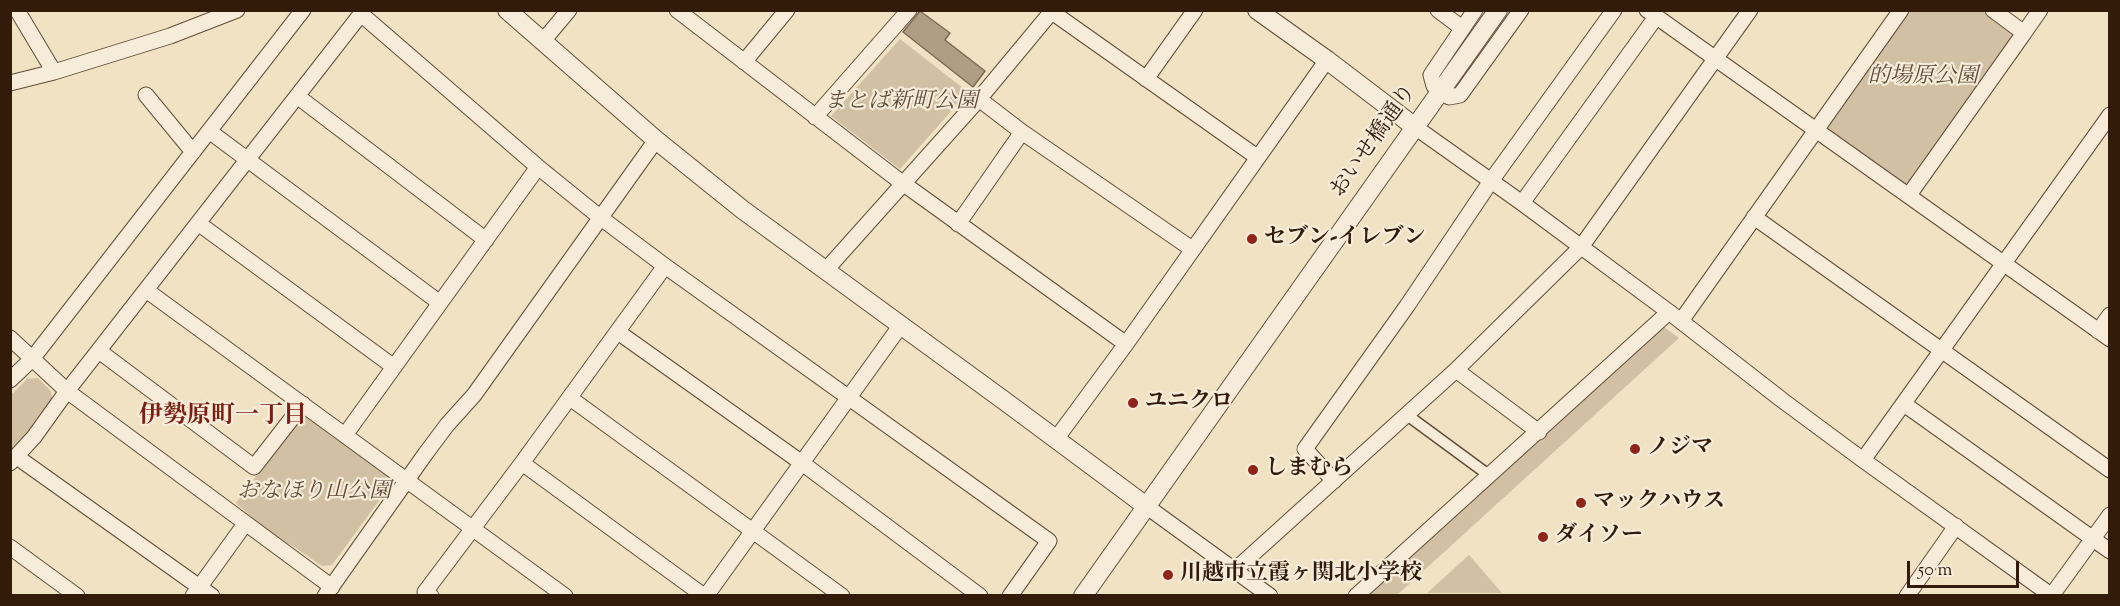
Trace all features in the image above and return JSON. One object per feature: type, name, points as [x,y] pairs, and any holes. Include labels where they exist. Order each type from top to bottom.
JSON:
[{"type":"street","points":[[17,10],[54,72]]},
{"type":"street","points":[[10,83],[129,50],[237,10]]},
{"type":"street","points":[[10,380],[32,359],[303,10]]},
{"type":"street","points":[[507,10],[656,140],[743,210],[1270,596]]},
{"type":"street","points":[[543,41],[569,10]]},
{"type":"street","points":[[677,10],[957,224],[1126,344]]},
{"type":"street","points":[[744,62],[788,10]]},
{"type":"street","points":[[815,117],[909,10]]},
{"type":"street","points":[[1146,79],[1195,10]]},
{"type":"street","points":[[1257,10],[1675,316],[1863,460],[2052,595],[2109,515]]},
{"type":"street","points":[[1438,10],[1462,28]]},
{"type":"street","points":[[1475,10],[1431,75],[1434,86],[1449,97],[1460,95],[1521,10]]},
{"type":"street","name":"おいせ橋通り","points":[[1083,596],[1498,10]]},
{"type":"street","points":[[1334,481],[1305,448],[1407,306],[1491,181],[1614,10]]},
{"type":"street","points":[[1235,570],[1456,370],[1581,248],[1750,10]]},
{"type":"street","points":[[1356,596],[1539,432],[1675,316],[1754,217],[1901,10]]},
{"type":"street","points":[[1993,10],[2024,33]]},
{"type":"street","points":[[1909,195],[2040,10]]},
{"type":"street","points":[[825,271],[979,99],[1052,11],[1257,157]]},
{"type":"street","points":[[245,524],[202,593],[14,460],[361,14],[538,167],[601,218],[1049,541],[1010,596]]},
{"type":"street","points":[[1522,203],[1651,14],[2104,335],[2109,315]]},
{"type":"street","points":[[1056,439],[1126,344],[1326,60]]},
{"type":"street","points":[[146,95],[193,152]]},
{"type":"street","points":[[297,96],[486,240]]},
{"type":"street","points":[[979,99],[1022,132],[1192,249]]},
{"type":"street","points":[[1863,460],[2109,115]]},
{"type":"street","points":[[209,131],[440,303]]},
{"type":"street","points":[[957,224],[1022,132]]},
{"type":"street","points":[[10,338],[67,391],[245,524],[328,591],[447,425],[474,395],[656,140]]},
{"type":"street","points":[[345,435],[538,167]]},
{"type":"street","points":[[1754,217],[2109,470]]},
{"type":"street","points":[[198,223],[394,367]]},
{"type":"street","points":[[431,596],[425,592],[665,266]]},
{"type":"street","points":[[146,290],[565,596]]},
{"type":"street","points":[[522,463],[705,596],[901,325]]},
{"type":"street","points":[[618,332],[802,463],[980,596]]},
{"type":"street","points":[[99,351],[254,467],[303,404]]},
{"type":"street","points":[[1456,370],[1539,432]]},
{"type":"street","points":[[570,398],[842,596]]},
{"type":"street","points":[[1904,404],[2109,551]]},
{"type":"street","points":[[1407,415],[1490,476]]},
{"type":"street","points":[[1907,596],[1956,526]]},
{"type":"street","points":[[10,547],[76,596]]},
{"type":"green space","name":"的場原公園","points":[[1908,11],[1982,11],[2013,33],[2014,37],[1912,181],[1905,184],[1829,130],[1828,124]]},
{"type":"green space","name":"まとば新町公園","points":[[900,39],[968,92],[900,169],[831,116]]},
{"type":"green space","points":[[1664,327],[1679,338],[1397,595],[1366,596],[1659,328]]},
{"type":"green space","points":[[38,378],[51,391],[52,399],[30,432],[13,449],[11,446],[10,396],[27,379]]},
{"type":"green space","name":"おなほり山公園","points":[[301,416],[306,416],[390,477],[392,483],[332,565],[322,566],[269,533],[236,503]]},
{"type":"green space","points":[[1469,555],[1502,593],[1427,593]]},
{"type":"shaded area","points":[[920,11],[950,33],[945,40],[985,71],[973,87],[903,32]]},
{"type":"place","name":"セブン-イレブン","points":[[1252,239]]},
{"type":"place","name":"ユニクロ","points":[[1133,403]]},
{"type":"place","name":"ノジマ","points":[[1635,449]]},
{"type":"place","name":"しまむら","points":[[1253,470]]},
{"type":"place","name":"マックハウス","points":[[1581,503]]},
{"type":"place","name":"ダイソー","points":[[1543,537]]},
{"type":"place","name":"川越市立霞ヶ関北小学校","points":[[1168,575]]},
{"type":"district","name":"伊勢原町一丁目","points":[[223,418]]}]
